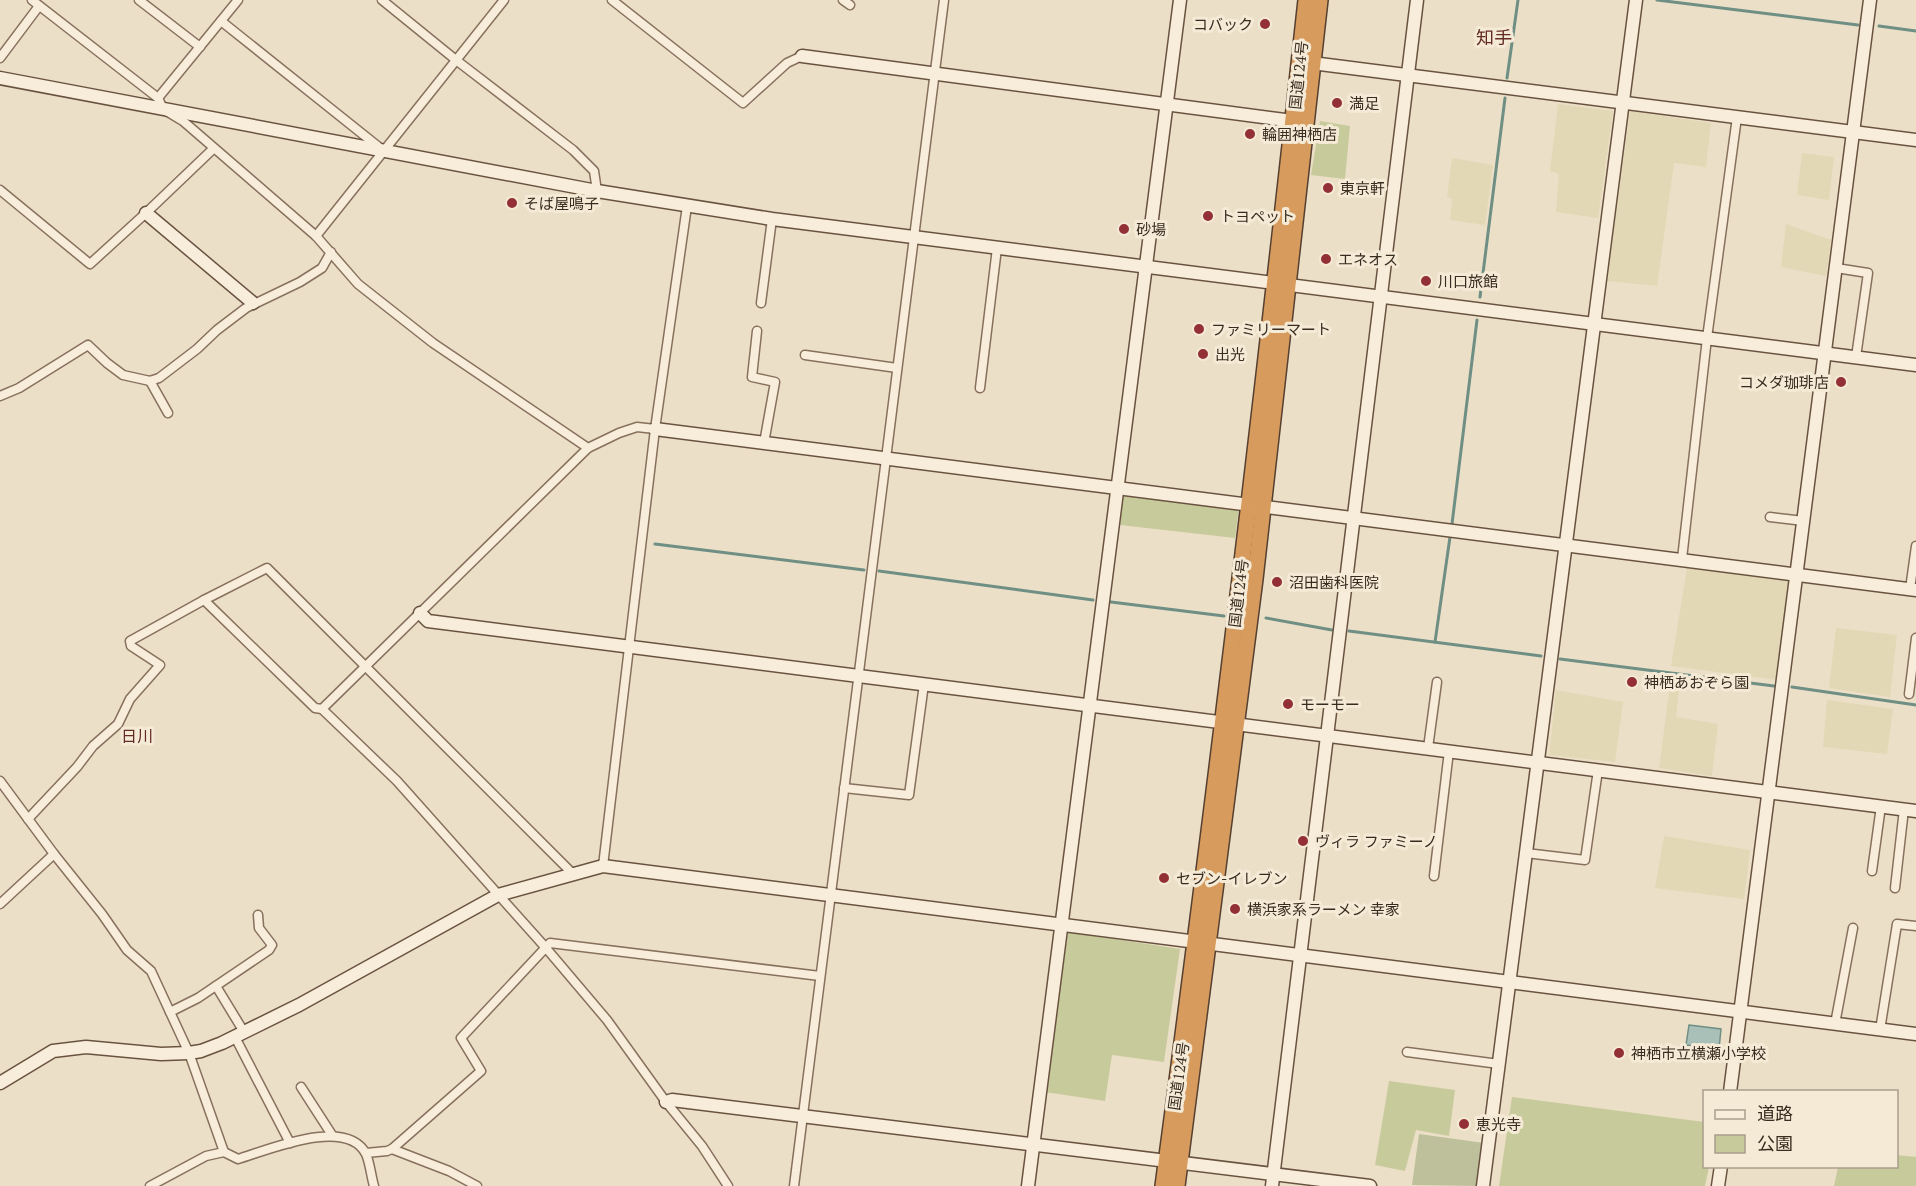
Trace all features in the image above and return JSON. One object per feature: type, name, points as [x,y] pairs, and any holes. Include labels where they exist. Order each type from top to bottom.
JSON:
[{"type":"highway","name":"国道124号","points":[[1281,284],[1293,121],[1306,0]]},
{"type":"highway","name":"国道124号","points":[[1163,1186],[1173,1161],[1203,942],[1281,284],[1320,0]]},
{"type":"highway","name":"国道124号","points":[[1173,1161],[1177,1186]]},
{"type":"street","points":[[139,0],[200,47]]},
{"type":"street","points":[[160,103],[200,47],[238,0]]},
{"type":"street","points":[[382,0],[573,150],[594,171],[597,191]]},
{"type":"street","points":[[316,236],[504,0]]},
{"type":"street","points":[[612,0],[742,103],[787,63],[802,56],[1293,121]]},
{"type":"street","points":[[794,1186],[944,0]]},
{"type":"street","points":[[1028,1186],[1180,0]]},
{"type":"street","points":[[1272,1180],[1418,0]]},
{"type":"street","points":[[1483,1186],[1636,0]]},
{"type":"street","points":[[1730,1090],[1870,0]]},
{"type":"street","points":[[0,58],[36,3],[183,121],[316,236],[358,284],[433,343],[588,448]]},
{"type":"street","points":[[221,21],[384,152]]},
{"type":"street","points":[[1312,63],[1916,140]]},
{"type":"street","points":[[0,78],[160,103],[384,152],[597,191],[772,219],[1916,365]]},
{"type":"street","points":[[1682,560],[1707,339],[1737,117]]},
{"type":"street","points":[[0,190],[90,264],[213,149]]},
{"type":"street","points":[[603,866],[655,429],[687,206]]},
{"type":"street","points":[[146,213],[253,303]]},
{"type":"street","points":[[761,303],[772,219]]},
{"type":"street","points":[[980,388],[997,248]]},
{"type":"street","points":[[0,396],[19,388],[88,345],[123,375],[150,381],[159,378],[253,303],[300,282],[322,268],[331,252]]},
{"type":"street","points":[[1836,268],[1868,273],[1856,357]]},
{"type":"street","points":[[757,331],[752,377],[775,382],[764,443]]},
{"type":"street","points":[[805,355],[897,368]]},
{"type":"street","points":[[150,381],[168,413]]},
{"type":"street","points":[[322,709],[588,448],[637,426],[1913,590],[1916,546]]},
{"type":"street","points":[[1770,517],[1804,521]]},
{"type":"street","points":[[28,819],[77,767],[93,746],[118,724],[130,699],[160,665],[131,646],[130,641],[267,568],[574,874]]},
{"type":"street","points":[[204,600],[315,708],[322,709],[397,781],[607,1020],[666,1102],[702,1146],[728,1186]]},
{"type":"street","points":[[420,613],[428,621],[1910,810],[1894,888]]},
{"type":"street","points":[[1909,694],[1916,639]]},
{"type":"street","points":[[1428,748],[1437,682]]},
{"type":"street","points":[[844,788],[909,795],[924,684]]},
{"type":"street","points":[[1434,876],[1449,751]]},
{"type":"street","points":[[1526,853],[1585,860],[1598,770]]},
{"type":"street","points":[[0,781],[127,950],[152,971],[189,1053],[225,1152]]},
{"type":"street","points":[[1872,871],[1881,806]]},
{"type":"street","points":[[0,904],[54,854]]},
{"type":"street","points":[[0,1083],[53,1051],[86,1047],[161,1054],[201,1051],[299,1005],[498,895],[603,866],[1916,1034]]},
{"type":"street","points":[[170,1012],[198,998],[269,950],[272,945],[259,928],[258,915]]},
{"type":"street","points":[[1880,1030],[1897,924],[1916,926]]},
{"type":"street","points":[[1835,1024],[1853,928]]},
{"type":"street","points":[[366,1153],[392,1149],[481,1071],[461,1038],[550,943],[820,976]]},
{"type":"street","points":[[216,986],[290,1143]]},
{"type":"street","points":[[1407,1052],[1499,1064]]},
{"type":"street","points":[[301,1088],[332,1135]]},
{"type":"street","points":[[666,1102],[672,1100],[1173,1161],[1272,1180],[1370,1186]]},
{"type":"street","points":[[150,1186],[206,1156],[225,1152],[238,1159],[290,1143],[332,1135],[351,1139],[366,1153],[374,1186]]},
{"type":"street","points":[[392,1149],[449,1171],[477,1186]]},
{"type":"street","points":[[1718,1186],[1721,1168]]},
{"type":"shaded area","points":[[1558,104],[1613,111],[1598,218],[1556,212],[1559,174],[1550,171]]},
{"type":"shaded area","points":[[1630,111],[1711,123],[1706,167],[1674,163],[1657,286],[1607,281]]},
{"type":"shaded area","points":[[1802,153],[1834,157],[1829,200],[1797,195]]},
{"type":"shaded area","points":[[1452,158],[1493,165],[1485,225],[1450,220],[1452,199],[1447,197]]},
{"type":"shaded area","points":[[1786,224],[1831,240],[1826,276],[1781,267]]},
{"type":"shaded area","points":[[1687,568],[1788,581],[1778,680],[1671,666]]},
{"type":"shaded area","points":[[1836,628],[1897,635],[1890,697],[1829,688]]},
{"type":"shaded area","points":[[1671,678],[1680,679],[1676,717],[1718,724],[1712,776],[1659,768]]},
{"type":"shaded area","points":[[1556,690],[1623,702],[1615,762],[1549,755]]},
{"type":"shaded area","points":[[1827,700],[1893,709],[1887,754],[1823,747]]},
{"type":"shaded area","points":[[1664,836],[1750,850],[1744,899],[1655,888]]},
{"type":"green space","points":[[1320,121],[1350,126],[1345,179],[1311,175]]},
{"type":"green space","points":[[1123,494],[1239,507],[1235,538],[1120,525]]},
{"type":"green space","points":[[1068,932],[1180,949],[1164,1062],[1112,1055],[1105,1101],[1045,1092]]},
{"type":"green space","points":[[1389,1081],[1455,1090],[1449,1136],[1416,1130],[1405,1171],[1375,1165]]},
{"type":"green space","points":[[1512,1097],[1703,1122],[1703,1168],[1709,1168],[1705,1186],[1499,1186]]},
{"type":"green space","points":[[1419,1134],[1484,1143],[1479,1186],[1412,1185]]},
{"type":"green space","points":[[1898,1155],[1916,1157],[1916,1186],[1834,1186],[1838,1168],[1898,1168]]},
{"type":"water","points":[[1689,1025],[1721,1029],[1719,1049],[1686,1045]]},
{"type":"waterway","points":[[1507,78],[1518,0]]},
{"type":"waterway","points":[[1657,0],[1858,25]]},
{"type":"waterway","points":[[1879,26],[1916,31]]},
{"type":"waterway","points":[[1480,297],[1505,98]]},
{"type":"waterway","points":[[1452,524],[1477,320]]},
{"type":"waterway","points":[[1435,642],[1450,537]]},
{"type":"waterway","points":[[655,544],[864,570]]},
{"type":"waterway","points":[[879,571],[1093,600]]},
{"type":"waterway","points":[[1111,602],[1224,616]]},
{"type":"waterway","points":[[1266,618],[1332,630]]},
{"type":"waterway","points":[[1349,631],[1541,656]]},
{"type":"waterway","points":[[1560,659],[1774,686]]},
{"type":"waterway","points":[[1792,687],[1916,705]]},
{"type":"place","name":"コバック","points":[[1265,24]]},
{"type":"place","name":"満足","points":[[1337,103]]},
{"type":"place","name":"輪囲神栖店","points":[[1250,134]]},
{"type":"place","name":"東京軒","points":[[1328,188]]},
{"type":"place","name":"そば屋鳴子","points":[[512,203]]},
{"type":"place","name":"トヨペット","points":[[1208,216]]},
{"type":"place","name":"砂場","points":[[1124,229]]},
{"type":"place","name":"エネオス","points":[[1326,259]]},
{"type":"place","name":"川口旅館","points":[[1426,281]]},
{"type":"place","name":"ファミリーマート","points":[[1199,329]]},
{"type":"place","name":"出光","points":[[1203,354]]},
{"type":"place","name":"コメダ珈琲店","points":[[1841,382]]},
{"type":"place","name":"沼田歯科医院","points":[[1277,582]]},
{"type":"place","name":"神栖あおぞら園","points":[[1632,682]]},
{"type":"place","name":"モーモー","points":[[1288,704]]},
{"type":"place","name":"ヴィラ ファミーノ","points":[[1303,841]]},
{"type":"place","name":"セブン-イレブン","points":[[1164,878]]},
{"type":"place","name":"横浜家系ラーメン 幸家","points":[[1235,909]]},
{"type":"place","name":"神栖市立横瀬小学校","points":[[1619,1053]]},
{"type":"place","name":"恵光寺","points":[[1464,1124]]},
{"type":"district","name":"知手","points":[[1494,37]]},
{"type":"district","name":"日川","points":[[137,736]]}]
